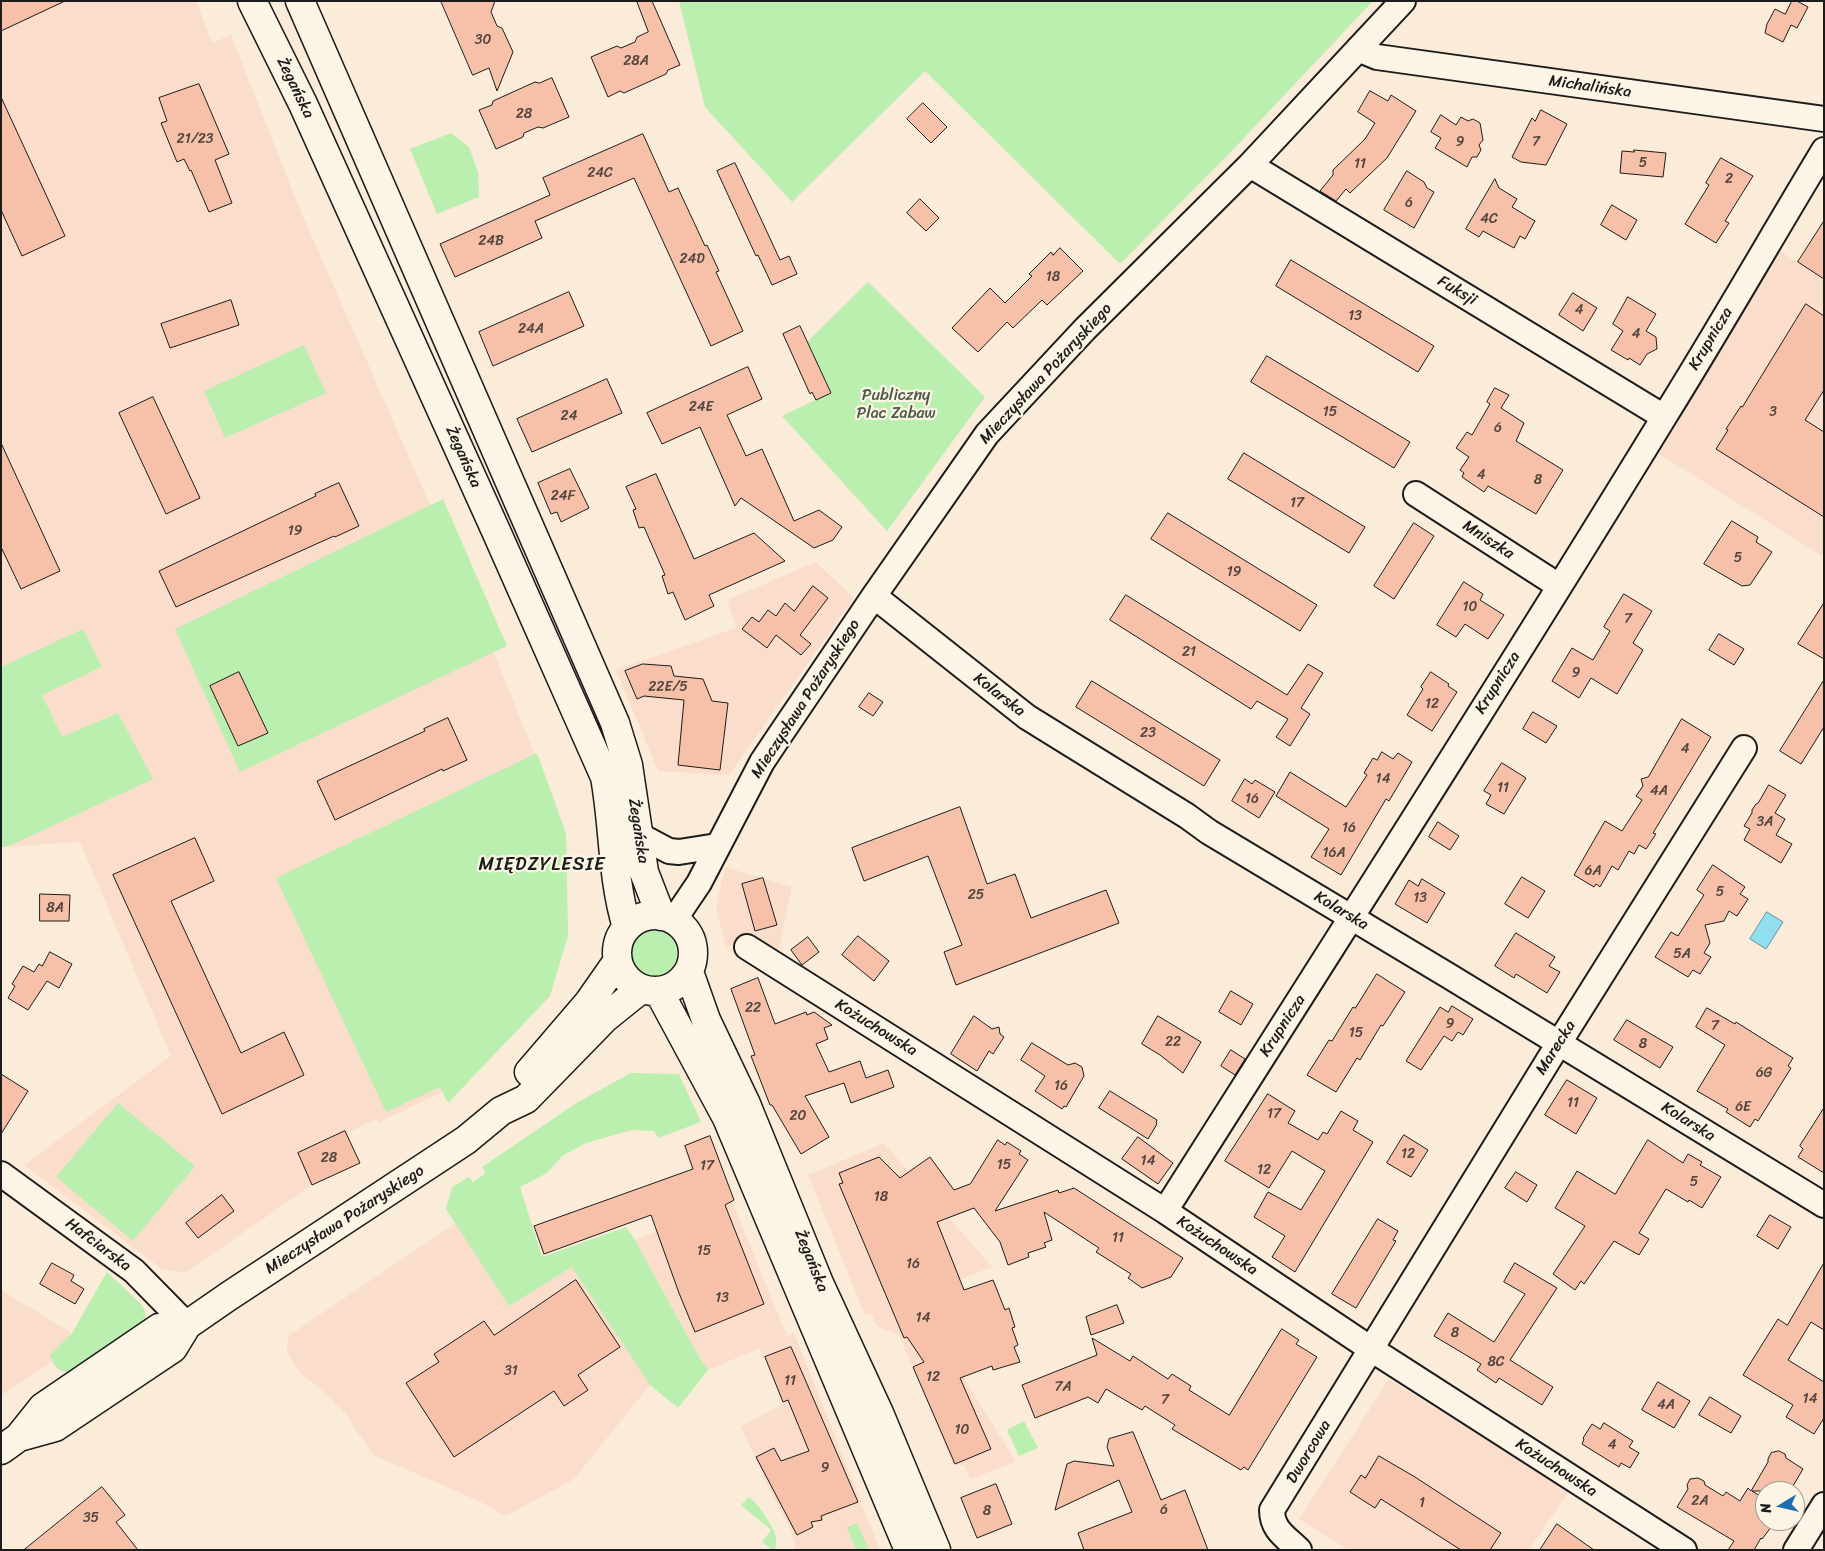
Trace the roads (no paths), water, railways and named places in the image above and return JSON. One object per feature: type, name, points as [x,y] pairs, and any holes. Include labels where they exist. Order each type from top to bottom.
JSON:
[{"type":"street","name":"Żegańska","points":[[252,1],[303,104],[605,776],[610,805],[620,905],[627,927]]},
{"type":"street","name":"Żegańska","points":[[300,1],[615,723],[628,765],[644,872],[668,918]]},
{"type":"street","name":"Mieczysława Pożaryskiego","points":[[668,918],[699,882],[767,754],[874,596],[988,434],[1085,329],[1250,165],[1403,1]]},
{"type":"street","name":"Michalińska","points":[[1358,49],[1377,58],[1824,119]]},
{"type":"street","name":"Krupnicza","points":[[1165,1211],[1352,918],[1664,417],[1824,150]]},
{"type":"street","name":"Fuksji","points":[[1250,165],[1664,417]]},
{"type":"street","name":"Mniszka","points":[[1416,494],[1559,586]]},
{"type":"street","name":"Kolarska","points":[[874,596],[1027,718],[1187,816],[1209,832],[1559,1042],[1824,1206]]},
{"type":"street","name":"Marecka","points":[[1371,1349],[1559,1042],[1744,748]]},
{"type":"street","points":[[637,834],[669,851],[679,852],[717,846]]},
{"type":"street","points":[[643,917],[668,918],[683,928],[690,938],[693,949],[692,961],[688,972],[676,985],[650,990],[626,979],[617,962],[618,943],[627,927],[634,921],[643,917]]},
{"type":"street","name":"Kożuchowska","points":[[747,947],[1165,1211],[1371,1349],[1684,1550]]},
{"type":"street","name":"Mieczysława Pożaryskiego","points":[[501,1111],[509,1096],[589,1002],[617,962]]},
{"type":"street","name":"Żegańska","points":[[688,972],[706,1020],[746,1104],[819,1283],[879,1413],[936,1550]]},
{"type":"street","name":"Żegańska","points":[[650,990],[727,1118],[909,1550]]},
{"type":"street","name":"Mieczysława Pożaryskiego","points":[[10,1443],[55,1427],[173,1348],[187,1325],[228,1296],[466,1140],[501,1111],[526,1100],[605,1018],[650,990]]},
{"type":"street","name":"Hafciarska","points":[[1,1174],[134,1271],[187,1325]]},
{"type":"street","name":"Dworcowa","points":[[1299,1550],[1276,1529],[1272,1520],[1272,1510],[1371,1349]]},
{"type":"street","points":[[1796,1550],[1824,1505]]},
{"type":"water","points":[[1767,912],[1783,922],[1766,949],[1750,939]]},
{"type":"district","name":"MIĘDZYLESIE","points":[[542,865]]},
{"type":"park label","name":"Publiczny Plac Zabaw","points":[[896,405]]}]
